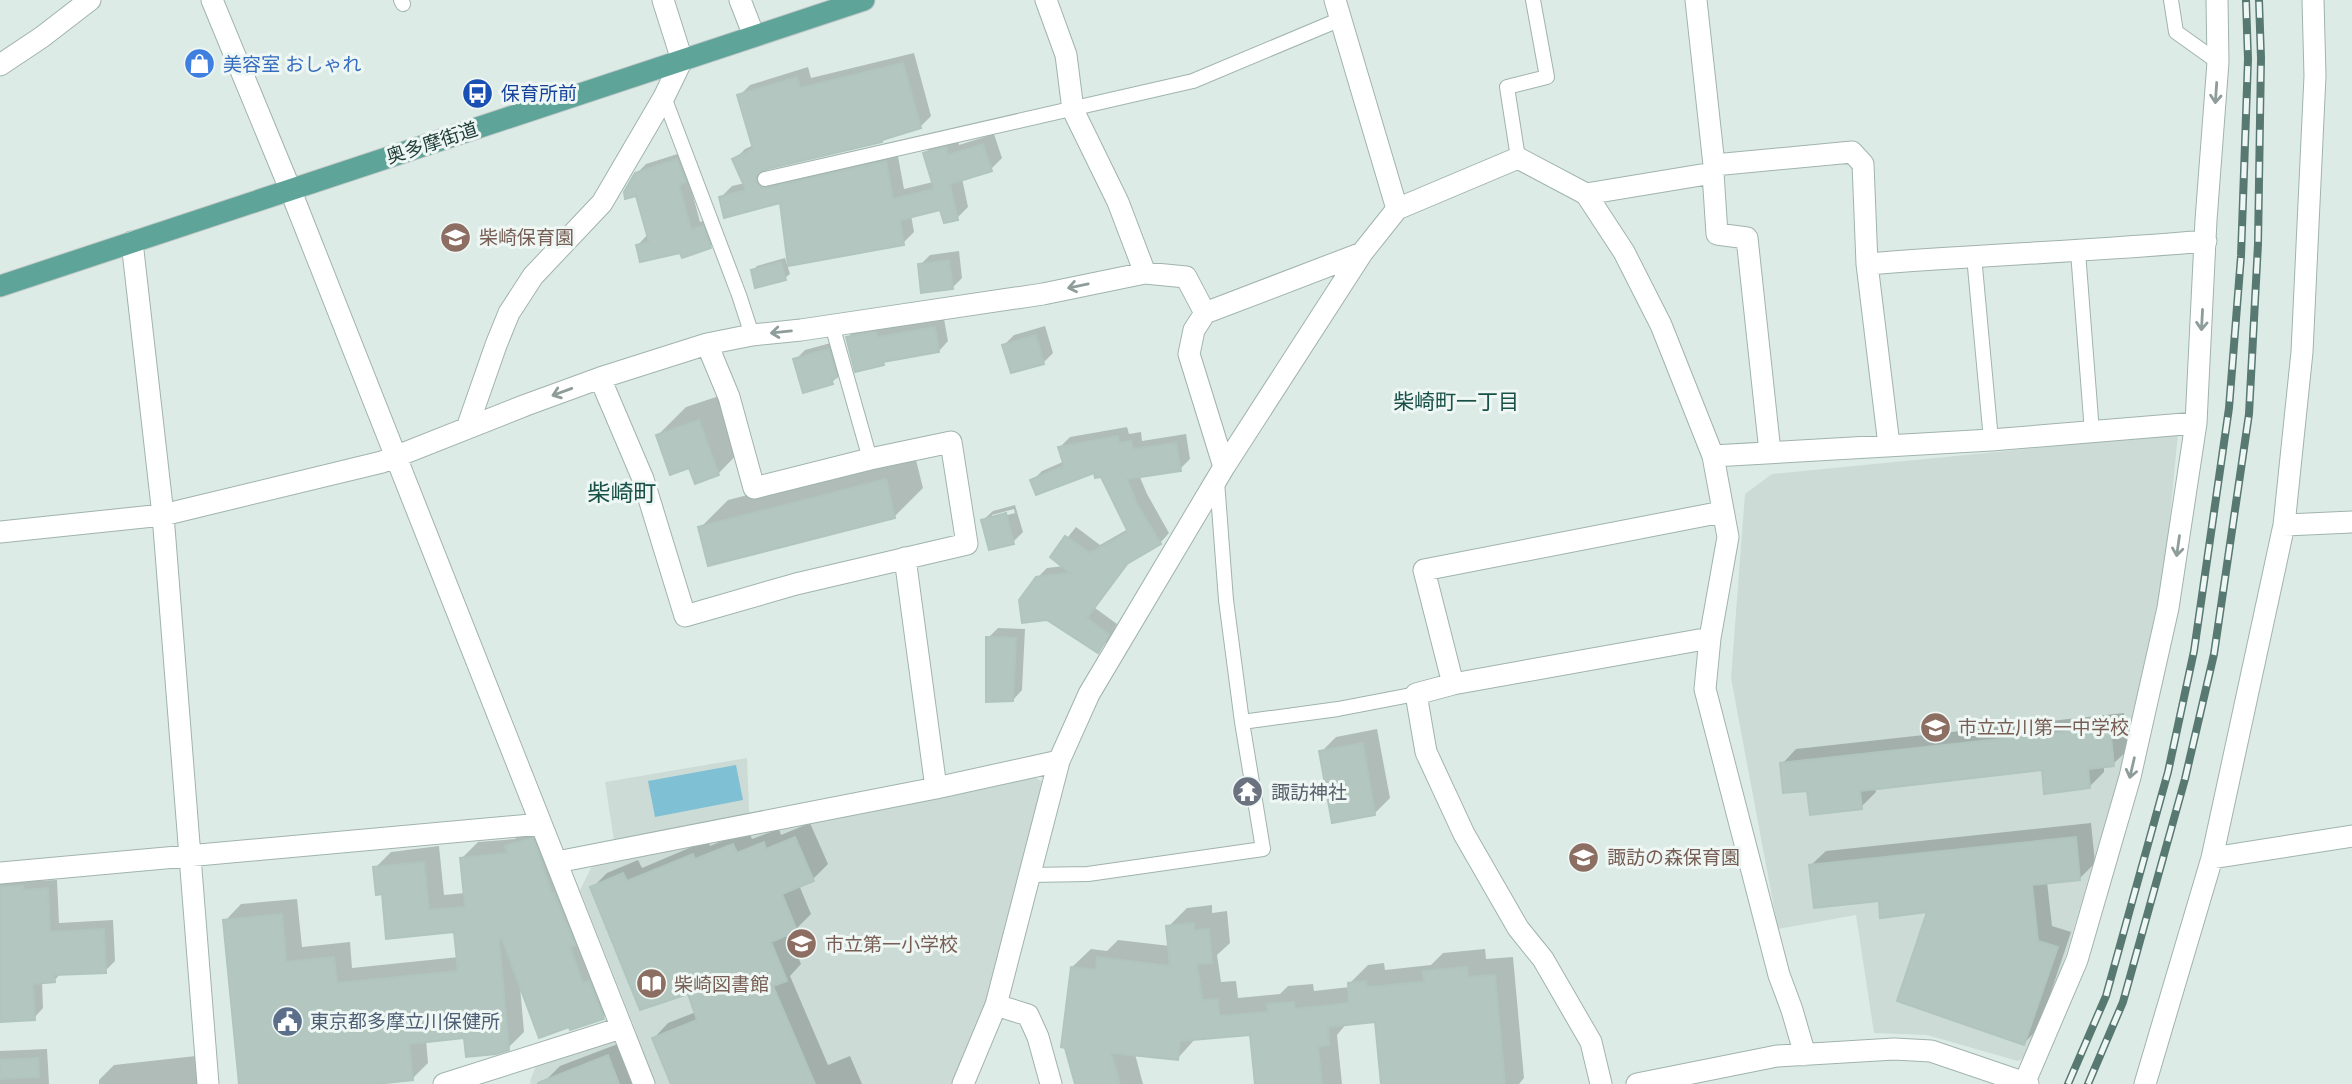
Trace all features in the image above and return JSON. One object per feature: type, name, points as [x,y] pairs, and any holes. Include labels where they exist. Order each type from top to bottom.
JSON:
[{"type":"main road","name":"奥多摩街道","points":[[0,286],[864,0]]},
{"type":"street","points":[[0,65],[90,0]]},
{"type":"street","points":[[212,0],[290,189],[644,1084]]},
{"type":"street","points":[[467,428],[509,313],[533,276],[602,203],[664,97],[682,60],[663,0]]},
{"type":"street","points":[[740,0],[754,36]]},
{"type":"street","points":[[1046,0],[1066,55],[1073,110],[1118,202],[1145,273]]},
{"type":"street","points":[[1696,0],[1717,234],[1747,238],[1770,452]]},
{"type":"street","points":[[1637,1084],[1777,1056],[1894,1049],[1931,1051],[2026,1084],[2077,960],[2130,777],[2168,608],[2196,424],[2218,62],[2217,0]]},
{"type":"street","points":[[2145,1084],[2212,858],[2284,526],[2302,352],[2315,76],[2313,0]]},
{"type":"street","points":[[1338,9],[1397,209]]},
{"type":"street","points":[[1586,194],[1713,169],[1852,152],[1863,164],[1867,264],[1889,445]]},
{"type":"street","points":[[963,1084],[996,1005],[1059,761],[1089,694],[1220,473],[1362,253],[1397,209],[1518,158],[1586,194],[1624,252],[1661,325],[1713,456],[1728,537],[1710,638],[1705,689],[1779,975],[1805,1055]]},
{"type":"street","points":[[1867,264],[2078,252],[2206,240]]},
{"type":"street","points":[[132,242],[163,515],[208,1084]]},
{"type":"street","points":[[1220,473],[1189,354],[1194,330],[1205,313],[1362,253]]},
{"type":"street","points":[[0,532],[163,515],[382,462],[600,378],[707,344],[752,335],[1043,293],[1145,273],[1186,277],[1205,313]]},
{"type":"street","points":[[600,378],[643,479],[685,616],[796,584],[967,544],[951,442],[870,458],[754,488],[729,397],[707,344]]},
{"type":"street","points":[[1713,456],[1990,440],[2196,424]]},
{"type":"street","points":[[1453,684],[1424,570],[1723,512]]},
{"type":"street","points":[[2284,526],[2352,522]]},
{"type":"street","points":[[905,558],[936,788]]},
{"type":"street","points":[[1601,1084],[1591,1042],[1543,959],[1518,928],[1464,834],[1426,752],[1416,694],[1453,684],[1710,638]]},
{"type":"street","points":[[557,862],[936,788],[1059,761]]},
{"type":"street","points":[[0,873],[541,824]]},
{"type":"street","points":[[2212,858],[2352,836]]},
{"type":"street","points":[[996,1005],[1028,1015],[1038,1037],[1051,1084]]},
{"type":"street","points":[[444,1084],[621,1028]]},
{"type":"lane","points":[[1518,158],[1507,87],[1547,78],[1533,0]]},
{"type":"lane","points":[[2171,0],[2176,32],[2218,62]]},
{"type":"lane","points":[[765,179],[1193,81],[1338,9]]},
{"type":"lane","points":[[664,97],[752,335]]},
{"type":"lane","points":[[2078,252],[2092,432]]},
{"type":"lane","points":[[1974,256],[1990,440]]},
{"type":"lane","points":[[832,325],[870,458]]},
{"type":"lane","points":[[1030,875],[1088,874],[1263,849],[1242,722],[1226,600],[1220,473]]},
{"type":"lane","points":[[1242,722],[1338,709],[1416,694]]},
{"type":"shaded area","name":"市立立川第一中学校","points":[[2178,434],[2165,569],[2119,776],[2053,998],[2027,1056],[2018,1061],[1927,1035],[1874,1033],[1856,915],[1778,929],[1731,678],[1745,494],[1772,474]]},
{"type":"shaded area","name":"市立第一小学校","points":[[747,758],[750,833],[1034,777],[1043,782],[990,998],[951,1084],[531,1084],[536,1066],[637,1034],[580,890],[592,866],[617,860],[605,782]]},
{"type":"water","points":[[736,765],[743,800],[655,817],[648,781]]},
{"type":"building","points":[[903,63],[921,128],[882,142],[763,170],[756,176],[756,182],[762,188],[767,188],[886,161],[893,199],[934,189],[923,153],[946,147],[948,155],[983,144],[992,171],[950,184],[958,220],[944,223],[940,210],[900,220],[904,245],[788,266],[780,203],[724,218],[719,197],[746,190],[732,159],[753,149],[737,95],[797,77],[800,88]]},
{"type":"building","points":[[677,159],[686,182],[679,185],[691,230],[703,226],[711,248],[682,258],[680,253],[640,262],[636,245],[649,242],[636,196],[625,199],[624,192],[635,173]]},
{"type":"building","points":[[949,260],[953,289],[921,293],[918,264]]},
{"type":"building","points":[[781,262],[786,280],[755,288],[751,270]]},
{"type":"building","points":[[935,327],[939,352],[883,362],[884,365],[855,372],[846,337],[876,332],[877,337]]},
{"type":"building","points":[[1036,335],[1044,364],[1011,373],[1002,345]]},
{"type":"building","points":[[829,349],[837,377],[831,379],[833,384],[803,393],[793,359]]},
{"type":"building","points":[[699,420],[719,475],[695,484],[689,468],[670,475],[656,435]]},
{"type":"building","points":[[1118,436],[1119,443],[1131,441],[1133,449],[1176,443],[1181,471],[1127,479],[1137,504],[1161,544],[1127,564],[1087,618],[1109,635],[1098,653],[1047,620],[1022,623],[1019,600],[1036,577],[1070,573],[1050,557],[1065,536],[1090,553],[1128,532],[1101,477],[1095,478],[1094,473],[1036,495],[1030,480],[1064,466],[1058,447]]},
{"type":"building","points":[[886,479],[895,518],[708,566],[698,527]]},
{"type":"building","points":[[1006,513],[1014,544],[989,550],[981,520]]},
{"type":"building","points":[[986,637],[1016,638],[1013,701],[986,702]]},
{"type":"building","points":[[2110,727],[2114,766],[2088,769],[2090,788],[2044,794],[2042,770],[1860,791],[1862,809],[1810,815],[1807,791],[1783,793],[1780,763]]},
{"type":"building","points":[[1363,743],[1375,815],[1332,823],[1319,751]]},
{"type":"building","points":[[795,837],[814,881],[782,894],[797,931],[771,942],[787,981],[773,986],[815,1084],[671,1084],[652,1038],[697,1020],[688,994],[640,1010],[590,887],[623,873],[627,881],[693,854],[695,859],[733,844],[737,853],[764,842],[766,849]]},
{"type":"building","points":[[2076,837],[2080,880],[2032,885],[2038,941],[2058,947],[2024,1045],[1897,1001],[1927,912],[1880,918],[1879,901],[1814,908],[1809,865]]},
{"type":"building","points":[[533,838],[552,894],[554,893],[575,945],[570,947],[583,983],[589,981],[604,1019],[570,1030],[569,1027],[539,1038],[502,939],[499,940],[509,1050],[466,1057],[464,1038],[409,1044],[413,1080],[376,1084],[239,1084],[223,920],[282,914],[286,962],[334,957],[337,983],[458,971],[454,932],[386,939],[382,894],[376,895],[373,867],[424,862],[429,910],[465,907],[460,858],[508,853],[505,846]]},
{"type":"building","points":[[23,886],[23,890],[48,888],[50,932],[104,929],[106,973],[54,975],[55,982],[33,984],[35,1020],[0,1022],[0,887]]},
{"type":"building","points":[[1194,923],[1194,930],[1209,929],[1212,963],[1197,964],[1202,1000],[1218,999],[1219,1016],[1268,1012],[1267,1004],[1294,1002],[1295,1009],[1349,1003],[1348,983],[1366,981],[1367,987],[1424,982],[1423,971],[1467,967],[1468,977],[1495,975],[1505,1084],[1381,1084],[1375,1022],[1328,1027],[1329,1045],[1318,1047],[1322,1084],[1255,1084],[1250,1035],[1180,1041],[1178,1060],[1111,1053],[1120,1084],[1075,1084],[1065,1048],[1061,1047],[1071,967],[1096,970],[1097,957],[1170,966],[1166,926]]},
{"type":"building","points":[[608,1055],[619,1084],[538,1084],[538,1083]]},
{"type":"building","points":[[38,1058],[39,1077],[0,1079],[0,1060]]},
{"type":"railway","points":[[2068,1084],[2106,996],[2168,772],[2194,651],[2229,408],[2241,256],[2248,59],[2246,0]]},
{"type":"railway","points":[[2088,1084],[2123,1002],[2185,779],[2214,654],[2249,414],[2258,244],[2261,58],[2259,0]]},
{"type":"place","name":"美容室 おしゃれ","points":[[200,64]]},
{"type":"place","name":"保育所前","points":[[478,93]]},
{"type":"place","name":"柴崎保育園","points":[[456,237]]},
{"type":"place","name":"市立立川第一中学校","points":[[1935,727]]},
{"type":"place","name":"諏訪神社","points":[[1248,792]]},
{"type":"place","name":"諏訪の森保育園","points":[[1584,857]]},
{"type":"place","name":"市立第一小学校","points":[[802,944]]},
{"type":"place","name":"柴崎図書館","points":[[651,984]]},
{"type":"place","name":"東京都多摩立川保健所","points":[[287,1021]]},
{"type":"district","name":"柴崎町一丁目","points":[[1456,401]]},
{"type":"district","name":"柴崎町","points":[[622,493]]}]
